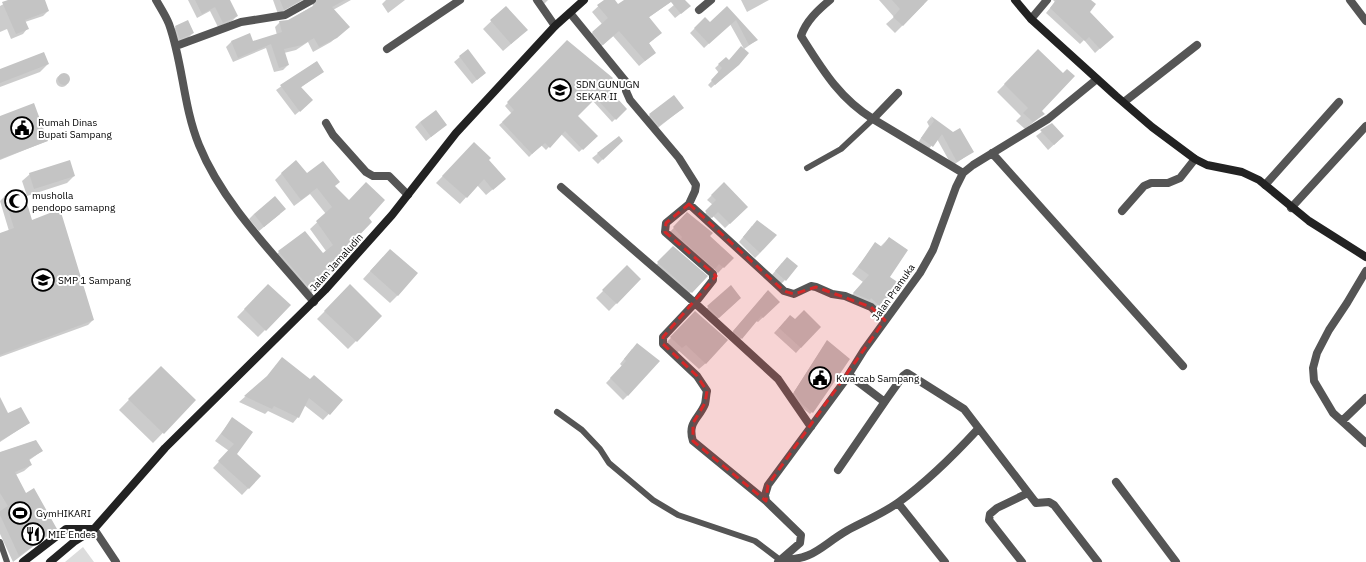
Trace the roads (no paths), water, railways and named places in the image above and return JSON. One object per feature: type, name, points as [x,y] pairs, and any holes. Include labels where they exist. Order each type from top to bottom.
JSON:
[{"type":"street","points":[[156,0],[169,22],[176,46],[189,116],[198,144],[209,167],[245,219],[314,302]]},
{"type":"street","points":[[176,46],[242,22],[285,14],[312,0]]},
{"type":"street","points":[[387,49],[460,0]]},
{"type":"street","points":[[537,0],[556,26]]},
{"type":"street","name":"Jalan Jamaludin","points":[[50,562],[75,541],[94,529],[165,448],[314,302],[408,195],[456,133],[556,26],[584,0]]},
{"type":"street","points":[[699,10],[711,0]]},
{"type":"street","points":[[830,0],[816,12],[803,29],[801,36],[841,94],[872,119],[963,173],[992,153],[1048,119],[1097,79]]},
{"type":"street","points":[[1015,0],[1031,19],[1097,79],[1152,127],[1195,159],[1207,165],[1242,172],[1265,185],[1291,208],[1309,221],[1366,256]]},
{"type":"street","points":[[1031,19],[1047,0]]},
{"type":"street","points":[[1350,0],[1366,21]]},
{"type":"street","points":[[570,13],[627,83],[626,91],[630,100],[679,158],[696,185],[689,204],[666,223],[665,232],[713,274],[713,280],[695,303],[663,338],[663,344],[697,376],[707,391],[705,404],[693,422],[690,434],[692,441],[766,501],[796,529],[801,536],[800,543],[779,561]]},
{"type":"street","points":[[1124,102],[1196,45]]},
{"type":"street","points":[[872,119],[898,93]]},
{"type":"street","points":[[1265,185],[1339,102]]},
{"type":"street","points":[[326,123],[333,134],[366,172],[373,176],[389,176],[408,195]]},
{"type":"street","points":[[1291,208],[1366,126]]},
{"type":"street","points":[[992,153],[1183,366]]},
{"type":"street","points":[[1122,211],[1144,186],[1151,183],[1168,184],[1180,178],[1195,159]]},
{"type":"street","name":"Jalan Pramuka","points":[[766,501],[765,495],[768,485],[849,375],[885,320],[920,273],[933,250],[956,187],[963,173]]},
{"type":"street","points":[[561,187],[695,303],[778,379],[811,427]]},
{"type":"street","points":[[689,204],[784,291],[794,294],[811,286],[816,287],[832,294],[845,296],[871,307],[885,320]]},
{"type":"street","points":[[1366,271],[1347,304],[1328,330],[1317,353],[1313,368],[1314,381],[1322,398],[1333,413],[1366,443]]},
{"type":"street","points":[[838,470],[903,376],[907,373],[964,409],[1036,503],[1042,504],[1049,502],[1054,505],[1098,562]]},
{"type":"street","points":[[849,375],[882,400],[886,400]]},
{"type":"street","points":[[1342,421],[1366,398]]},
{"type":"street","points":[[779,561],[795,560],[810,555],[847,531],[898,503],[952,457],[978,429]]},
{"type":"street","points":[[1116,482],[1176,562]]},
{"type":"street","points":[[1022,562],[989,520],[990,514],[997,508],[1028,493]]},
{"type":"street","points":[[898,503],[945,562]]},
{"type":"street","points":[[23,562],[66,529],[94,529],[116,562]]},
{"type":"lane","points":[[807,168],[841,149],[872,119]]},
{"type":"lane","points":[[557,412],[582,430],[600,449],[609,463],[653,500],[678,515],[755,542],[779,561]]},
{"type":"lane","points":[[0,542],[7,562]]},
{"type":"place","name":"SDN GUNUGN SEKAR II","points":[[560,90]]},
{"type":"place","name":"Rumah Dinas Bupati Sampang","points":[[22,128]]},
{"type":"place","name":"musholla pendopo samapng","points":[[16,201]]},
{"type":"place","name":"SMP 1 Sampang","points":[[43,280]]},
{"type":"place","name":"Kwarcab Sampang","points":[[820,378]]},
{"type":"place","name":"GymHIKARI","points":[[20,513]]},
{"type":"place","name":"MIE Endes","points":[[33,534]]}]
